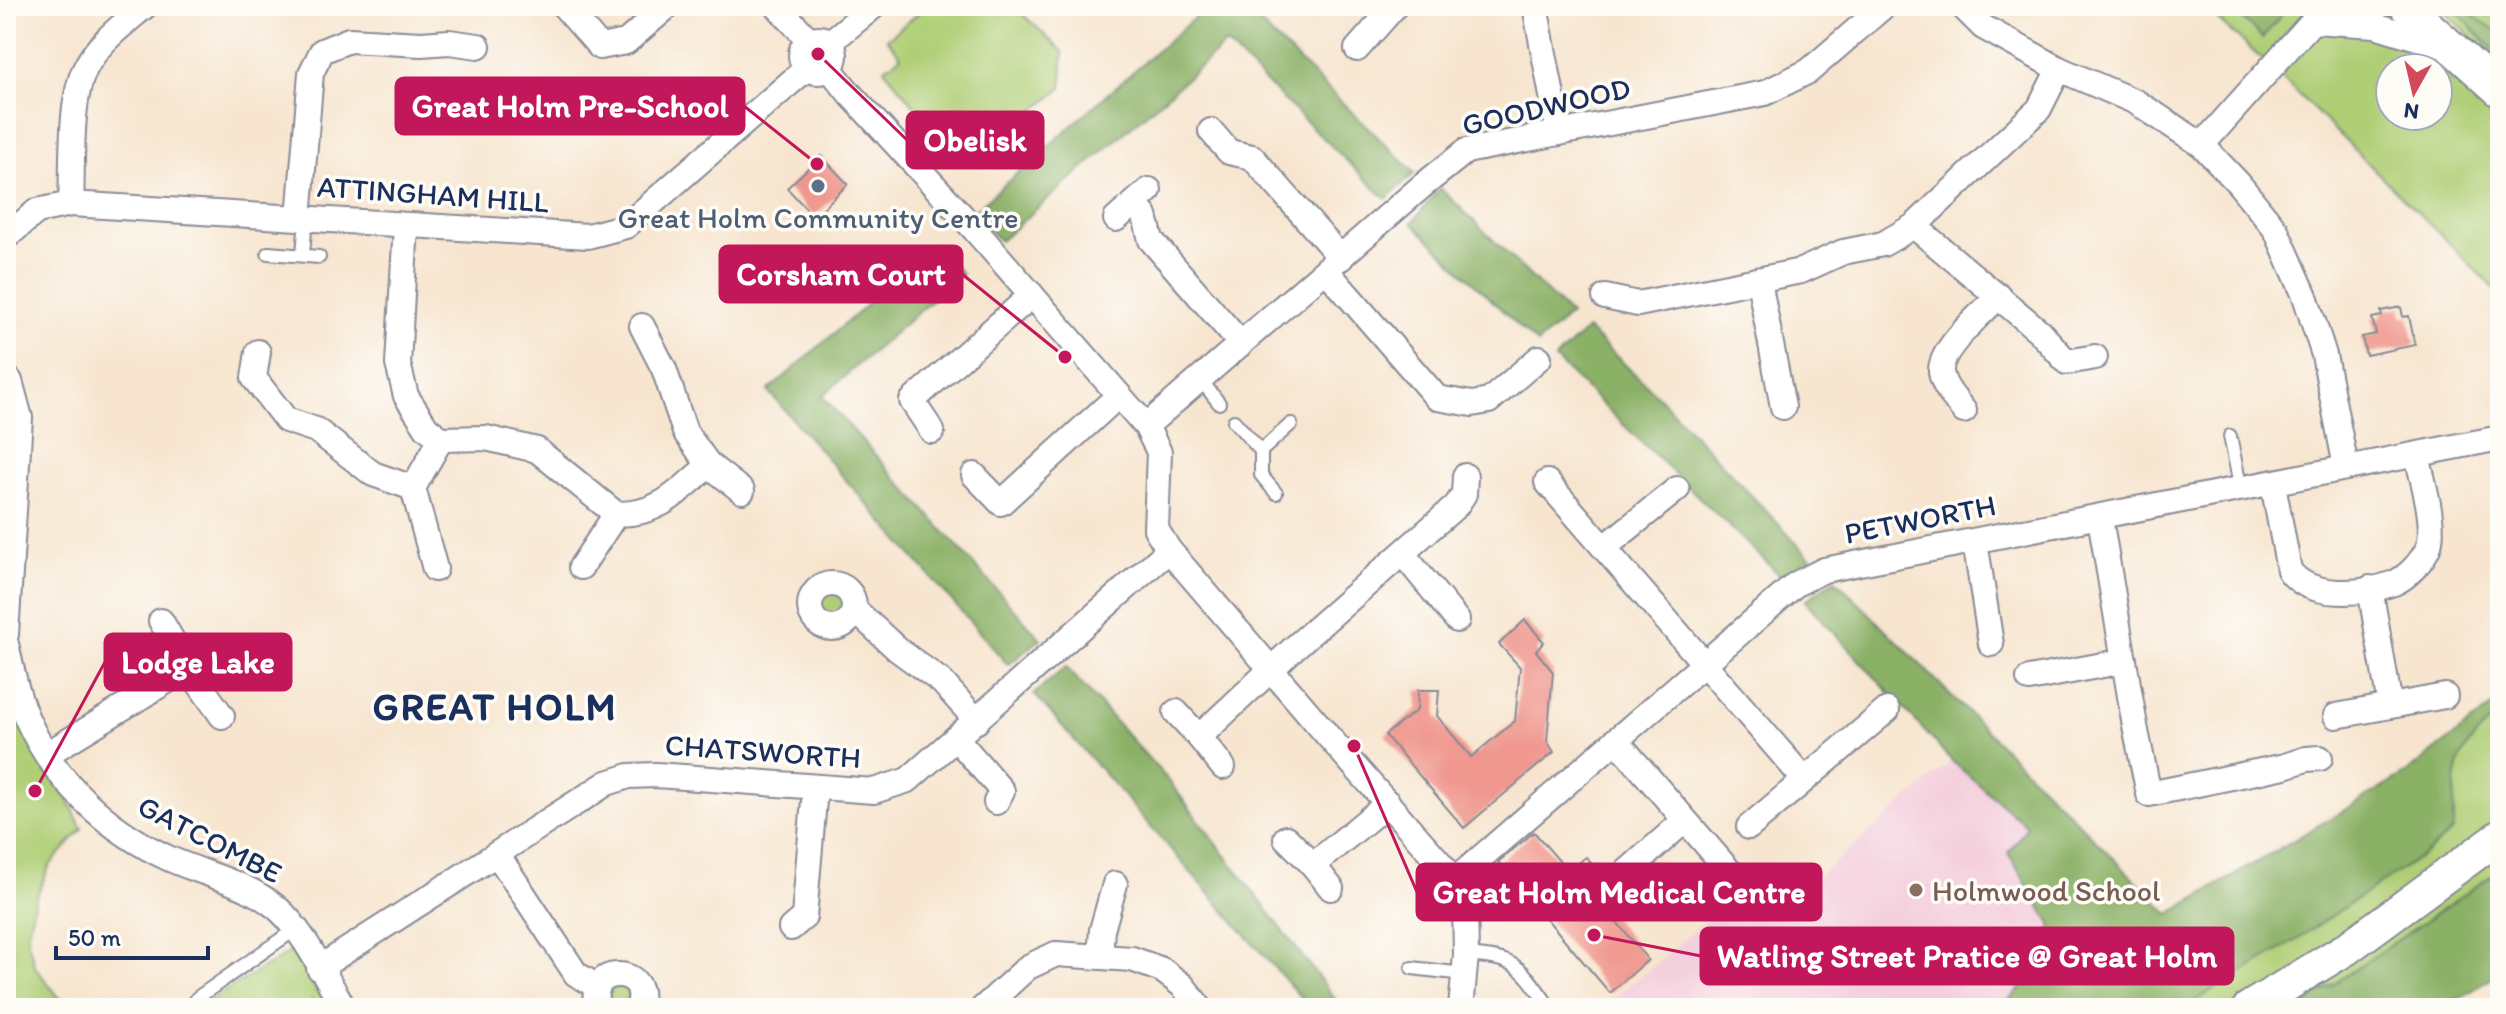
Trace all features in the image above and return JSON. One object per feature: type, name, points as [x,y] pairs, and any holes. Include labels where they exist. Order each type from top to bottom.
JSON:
[{"type":"street","points":[[564,6],[600,47],[626,42],[668,6]]},
{"type":"street","points":[[777,6],[835,58],[818,68],[850,94],[1146,426],[1159,452],[1156,529],[1169,550],[1455,880],[1465,903],[1461,1008]]},
{"type":"street","points":[[820,42],[874,6]]},
{"type":"street","points":[[1357,49],[1395,6]]},
{"type":"street","points":[[1535,6],[1559,133]]},
{"type":"street","name":"GOODWOOD","points":[[1146,426],[1466,151],[1765,93],[1809,71],[1884,6]]},
{"type":"street","points":[[1962,6],[1983,27],[2059,69],[2136,102],[2202,145],[2239,184],[2276,230],[2305,296],[2324,355],[2346,467]]},
{"type":"street","points":[[2406,6],[2500,91]]},
{"type":"street","points":[[71,204],[77,94],[86,67],[130,11]]},
{"type":"street","points":[[2202,145],[2320,14],[2375,25],[2453,49]]},
{"type":"street","points":[[302,218],[311,73],[322,51],[349,40],[421,44],[449,42],[478,46]]},
{"type":"street","name":"ATTINGHAM HILL","points":[[6,237],[37,211],[71,204],[588,236],[626,226],[818,68]]},
{"type":"street","points":[[1605,297],[1638,304],[1759,281],[1801,271],[1843,252],[1883,244],[1914,226],[2039,109],[2059,69]]},
{"type":"street","points":[[1211,131],[1229,152],[1252,157],[1437,398],[1472,404],[1489,401],[1539,358]]},
{"type":"street","points":[[1133,204],[1145,216],[1151,240],[1241,344]]},
{"type":"street","points":[[406,225],[398,364],[406,396],[427,428],[441,439],[486,438],[537,450],[616,514],[636,514],[662,505],[709,465]]},
{"type":"street","points":[[1914,226],[2039,331],[2067,362],[2095,357]]},
{"type":"street","points":[[1759,281],[1783,407]]},
{"type":"street","points":[[932,431],[912,401],[1032,295]]},
{"type":"street","points":[[1964,411],[1946,389],[1940,370],[1947,351],[1999,296]]},
{"type":"street","points":[[642,326],[664,369],[685,432],[709,465],[742,491]]},
{"type":"street","points":[[258,352],[254,378],[286,420],[316,430],[373,474],[413,488]]},
{"type":"street","points":[[6,377],[10,381],[20,418],[6,634]]},
{"type":"street","points":[[974,475],[1001,503],[1118,396]]},
{"type":"street","name":"PETWORTH","points":[[1455,880],[1796,584],[1824,570],[2500,438]]},
{"type":"street","points":[[435,569],[413,488],[441,439]]},
{"type":"street","points":[[2273,484],[2289,570],[2294,578],[2334,593],[2370,588],[2396,582],[2417,566],[2428,548],[2432,534],[2417,455]]},
{"type":"street","points":[[1199,737],[1271,669],[1456,506],[1464,494],[1465,476]]},
{"type":"street","points":[[1547,482],[1804,779]]},
{"type":"street","points":[[1605,547],[1677,489]]},
{"type":"street","points":[[581,567],[616,514]]},
{"type":"street","points":[[2100,518],[2149,794],[2320,758]]},
{"type":"street","points":[[1975,541],[1991,644]]},
{"type":"street","name":"CHATSWORTH","points":[[319,968],[607,783],[629,776],[656,775],[874,791],[908,780],[1169,550]]},
{"type":"street","points":[[1403,554],[1457,620]]},
{"type":"street","points":[[2370,588],[2390,706]]},
{"type":"street","points":[[854,609],[897,649],[942,682],[977,721]]},
{"type":"street","points":[[161,621],[188,668],[222,716]]},
{"type":"street","name":"GATCOMBE","points":[[6,644],[28,720],[47,754],[76,793],[113,826],[169,858],[249,889],[277,908],[297,928],[344,1008]]},
{"type":"street","points":[[2029,679],[2124,661]]},
{"type":"street","points":[[47,754],[188,668]]},
{"type":"street","points":[[2336,716],[2445,696]]},
{"type":"street","points":[[1749,827],[1887,710]]},
{"type":"street","points":[[1176,712],[1223,767]]},
{"type":"street","points":[[956,738],[1006,794]]},
{"type":"street","points":[[1616,740],[1737,880]]},
{"type":"street","points":[[807,923],[815,789]]},
{"type":"street","points":[[1313,865],[1388,803]]},
{"type":"street","points":[[1622,876],[1684,821]]},
{"type":"street","points":[[2249,1008],[2346,949],[2500,836]]},
{"type":"street","points":[[1286,838],[1331,888]]},
{"type":"street","points":[[497,854],[576,974],[598,997],[608,976],[616,974],[631,978],[640,990],[638,1008]]},
{"type":"street","points":[[1100,956],[1102,930],[1115,884]]},
{"type":"street","points":[[983,1008],[1028,967],[1056,954],[1132,959],[1162,970],[1183,986],[1200,1008]]},
{"type":"lane","points":[[302,218],[303,254]]},
{"type":"lane","points":[[268,253],[319,257]]},
{"type":"lane","points":[[1200,379],[1219,403]]},
{"type":"lane","points":[[1234,421],[1261,451],[1261,475],[1276,493]]},
{"type":"lane","points":[[1261,451],[1291,424]]},
{"type":"lane","points":[[2230,436],[2241,490]]},
{"type":"lane","points":[[197,998],[297,928]]},
{"type":"lane","points":[[1412,968],[1465,965],[1498,958],[1514,963],[1550,1008]]},
{"type":"shaded area","name":"Holmwood School","points":[[1952,761],[2027,826],[2008,853],[2052,926],[2030,979],[2001,1008],[1617,1008],[1611,999],[1661,960],[1758,874],[1785,905]]},
{"type":"green space","points":[[927,6],[1014,6],[1063,52],[1062,88],[993,144],[961,162],[884,69],[901,56],[887,39]]},
{"type":"green space","points":[[1208,6],[1242,6],[1415,173],[1386,199],[1226,44],[1000,241],[972,213]]},
{"type":"green space","points":[[2202,6],[2228,6],[2263,38],[2288,6],[2326,6],[2314,20],[2453,49],[2500,91],[2500,294],[2271,67]]},
{"type":"green space","points":[[2228,6],[2288,6],[2263,38]]},
{"type":"green space","points":[[2438,6],[2452,6],[2500,57],[2500,63]]},
{"type":"green space","points":[[2452,6],[2458,6],[2500,33],[2500,57]]},
{"type":"green space","points":[[2458,6],[2500,6],[2500,33]]},
{"type":"green space","points":[[1440,188],[1570,315],[1537,344],[1412,223]]},
{"type":"green space","points":[[935,245],[962,274],[822,396],[1041,639],[1008,665],[768,391]]},
{"type":"green space","points":[[1587,329],[1654,392],[1814,562],[1781,576],[1555,359]]},
{"type":"green space","points":[[1835,579],[2169,914],[2407,773],[2500,700],[2500,720],[2495,718],[2480,731],[2462,755],[2455,780],[2453,830],[2432,849],[2288,945],[2183,1008],[2001,1008],[2030,979],[2052,926],[2008,853],[2027,826],[1952,761],[1805,601]]},
{"type":"green space","points":[[832,593],[841,597],[845,606],[841,615],[832,619],[823,615],[819,606],[823,597]]},
{"type":"green space","points":[[6,644],[47,754],[82,829],[50,865],[35,899],[27,938],[35,967],[72,1008],[6,1008]]},
{"type":"green space","points":[[1066,667],[1168,780],[1342,1008],[1310,1008],[1034,694]]},
{"type":"green space","points":[[2495,717],[2500,720],[2500,870],[2299,1008],[2183,1008],[2288,945],[2432,849],[2453,830],[2455,780],[2462,755],[2469,743]]},
{"type":"green space","points":[[2500,870],[2500,973],[2444,1008],[2299,1008]]},
{"type":"green space","points":[[292,951],[328,1008],[316,1008],[312,1001],[312,1008],[197,1008]]},
{"type":"green space","points":[[618,986],[626,989],[629,997],[626,1005],[618,1008],[610,1005],[607,997],[610,989]]},
{"type":"building","name":"Great Holm Community Centre","points":[[821,156],[848,184],[814,217],[787,188]]},
{"type":"building","points":[[2401,307],[2403,317],[2409,316],[2415,345],[2366,355],[2362,337],[2376,334],[2372,318],[2382,316],[2381,311]]},
{"type":"building","points":[[1525,620],[1544,642],[1536,651],[1553,672],[1547,741],[1554,752],[1464,828],[1385,735],[1417,710],[1418,690],[1439,690],[1437,716],[1471,757],[1515,721],[1520,667],[1499,644]]},
{"type":"building","points":[[1534,832],[1568,871],[1586,857],[1621,897],[1606,909],[1648,960],[1610,993],[1498,862]]},
{"type":"place","name":"Obelisk","points":[[818,54]]},
{"type":"place","name":"Great Holm Pre-School","points":[[817,164]]},
{"type":"place","name":"Great Holm Community Centre","points":[[818,186]]},
{"type":"place","name":"Corsham Court","points":[[1065,357]]},
{"type":"place","name":"Great Holm Medical Centre","points":[[1354,746]]},
{"type":"place","name":"Lodge Lake","points":[[35,791]]},
{"type":"place","name":"Holmwood School","points":[[1916,890]]},
{"type":"place","name":"Watling Street Pratice @ Great Holm","points":[[1594,935]]},
{"type":"district","name":"GREAT HOLM","points":[[495,707]]}]
